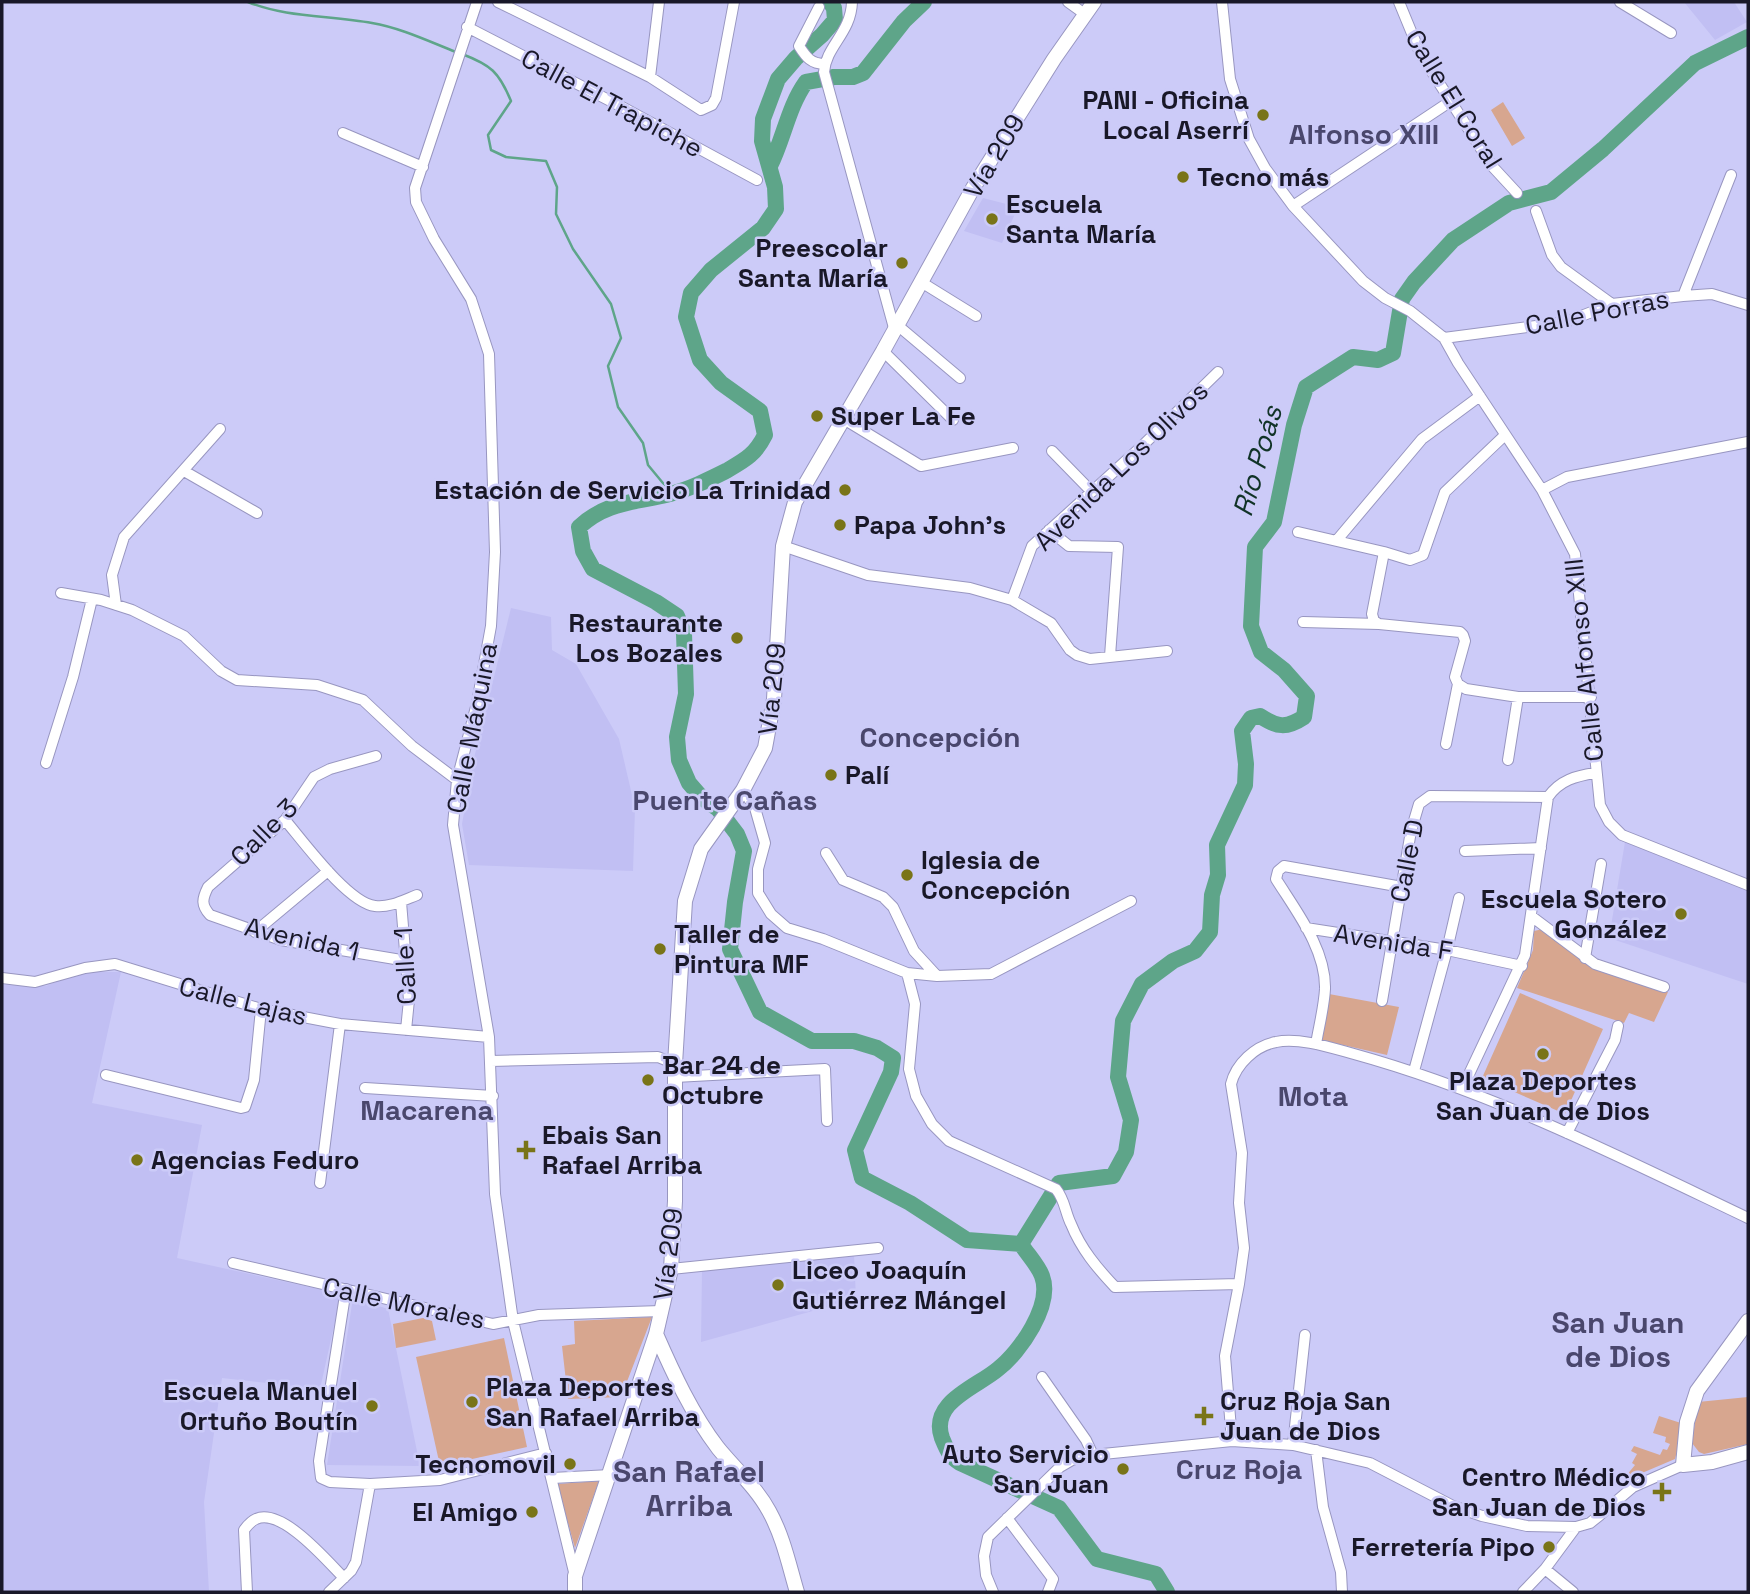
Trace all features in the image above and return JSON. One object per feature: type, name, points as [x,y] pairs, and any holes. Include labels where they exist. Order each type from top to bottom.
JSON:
[{"type":"main road","name":"Vía 209","points":[[575,1592],[575,1576],[644,1373],[671,1269],[675,1201],[675,1071],[685,901],[701,849],[743,790],[765,748],[774,699],[783,546],[796,502],[973,188],[1054,59],[1094,2]]},
{"type":"main road","points":[[1748,1321],[1697,1391],[1687,1422],[1683,1465],[1712,1462],[1748,1452]]},
{"type":"main road","points":[[656,1334],[670,1366],[717,1447],[755,1490],[769,1511],[780,1533],[797,1592]]},
{"type":"main road","points":[[644,1373],[653,1367],[670,1366]]},
{"type":"street","name":"Calle Máquina","points":[[477,2],[415,188],[416,202],[434,239],[471,299],[489,354],[495,552],[491,626],[477,702],[457,780],[453,825],[489,1037],[495,1194],[513,1321],[575,1576]]},
{"type":"street","points":[[498,2],[650,77],[701,110],[712,105],[716,98],[734,2]]},
{"type":"street","points":[[650,77],[659,2]]},
{"type":"street","points":[[852,2],[847,26],[824,68],[895,326],[960,378]]},
{"type":"street","points":[[1068,2],[1086,15]]},
{"type":"street","name":"Calle Alfonso XIII","points":[[1222,2],[1230,79],[1254,149],[1265,168],[1293,206],[1363,281],[1410,311],[1444,338],[1504,435],[1542,490],[1575,554],[1591,697],[1595,773],[1600,805],[1609,822],[1622,835],[1748,885]]},
{"type":"street","name":"Calle El Coral","points":[[1399,2],[1420,53],[1492,166],[1517,193]]},
{"type":"street","points":[[1620,2],[1671,33]]},
{"type":"street","points":[[820,7],[799,46],[806,58],[824,68]]},
{"type":"street","name":"Calle El Trapiche","points":[[467,27],[757,180]]},
{"type":"street","points":[[1293,206],[1451,101]]},
{"type":"street","points":[[343,132],[423,167]]},
{"type":"street","points":[[1683,296],[1731,175]]},
{"type":"street","points":[[1536,211],[1552,255],[1561,267],[1612,304]]},
{"type":"street","points":[[921,282],[976,316]]},
{"type":"street","name":"Calle Porras","points":[[1444,338],[1566,322],[1612,304],[1683,296],[1712,294],[1748,305]]},
{"type":"street","points":[[883,351],[953,420]]},
{"type":"street","name":"Avenida Los Olivos","points":[[1012,600],[1032,547],[1218,372]]},
{"type":"street","points":[[1337,540],[1422,439],[1480,396]]},
{"type":"street","points":[[842,418],[921,466],[1013,448]]},
{"type":"street","points":[[116,605],[112,575],[124,537],[220,429]]},
{"type":"street","points":[[1298,532],[1410,560],[1423,555],[1445,492],[1504,435]]},
{"type":"street","points":[[1542,490],[1567,477],[1748,442]]},
{"type":"street","points":[[1052,451],[1092,492]]},
{"type":"street","points":[[184,471],[257,513]]},
{"type":"street","points":[[1049,530],[1069,546],[1118,547],[1110,656]]},
{"type":"street","points":[[783,546],[868,575],[970,588],[1012,600],[1051,623],[1070,650],[1090,659],[1167,651]]},
{"type":"street","points":[[1379,624],[1374,621],[1372,614],[1384,552]]},
{"type":"street","points":[[61,593],[132,610],[184,636],[221,671],[237,680],[317,685],[363,700],[412,747],[457,780]]},
{"type":"street","points":[[46,763],[73,677],[92,599]]},
{"type":"street","points":[[1303,622],[1379,624],[1460,632],[1465,641],[1455,677],[1458,684],[1466,690],[1518,696],[1591,697]]},
{"type":"street","points":[[1446,744],[1458,684]]},
{"type":"street","points":[[1508,760],[1518,696]]},
{"type":"street","name":"Calle 3","points":[[203,906],[202,898],[208,887],[285,820],[314,777],[330,769],[376,756]]},
{"type":"street","points":[[1462,1089],[1521,966],[1548,797],[1566,780],[1595,773]]},
{"type":"street","points":[[743,790],[755,808],[765,844],[758,869],[758,893],[771,914],[787,928],[823,939],[907,973],[937,976],[991,974],[1131,901]]},
{"type":"street","name":"Calle D","points":[[1382,1001],[1411,831],[1419,804],[1430,796],[1548,797]]},
{"type":"street","points":[[285,820],[356,900],[382,906],[417,895]]},
{"type":"street","points":[[1465,851],[1541,848]]},
{"type":"street","points":[[826,853],[843,880],[883,897],[893,907],[914,951],[937,976]]},
{"type":"street","points":[[1584,958],[1601,864]]},
{"type":"street","points":[[1316,1044],[1325,987],[1322,964],[1306,928],[1276,878],[1278,871],[1284,866],[1402,887]]},
{"type":"street","points":[[255,932],[328,871]]},
{"type":"street","points":[[1414,1071],[1459,898]]},
{"type":"street","name":"Calle 1","points":[[401,901],[409,1000],[406,1030]]},
{"type":"street","name":"Avenida 1","points":[[203,906],[211,915],[281,940],[407,961]]},
{"type":"street","points":[[1531,916],[1595,964],[1664,987]]},
{"type":"street","name":"Avenida F","points":[[1306,928],[1447,950],[1521,966]]},
{"type":"street","name":"Calle Lajas","points":[[2,978],[35,982],[85,968],[115,964],[261,1009],[340,1024],[489,1037]]},
{"type":"street","points":[[907,973],[915,1004],[909,1069],[916,1096],[932,1124],[949,1141],[1056,1189],[1063,1197],[1071,1224],[1092,1262],[1115,1287],[1240,1284]]},
{"type":"street","points":[[106,1075],[245,1107],[254,1080],[261,1009]]},
{"type":"street","points":[[320,1183],[340,1024]]},
{"type":"street","points":[[1567,1133],[1615,1040],[1618,1026]]},
{"type":"street","points":[[1232,1441],[1225,1356],[1240,1284],[1244,1248],[1240,1203],[1242,1153],[1231,1084],[1241,1062],[1257,1050],[1276,1042],[1316,1044],[1414,1071],[1567,1133],[1748,1218]]},
{"type":"street","points":[[491,1061],[658,1057],[675,1071],[825,1069],[827,1121]]},
{"type":"street","points":[[366,1088],[493,1096]]},
{"type":"street","points":[[671,1269],[878,1248]]},
{"type":"street","name":"Calle Morales","points":[[233,1264],[493,1324],[539,1315],[662,1311]]},
{"type":"street","points":[[346,1289],[318,1471],[321,1478],[330,1482],[370,1483],[440,1480],[546,1453]]},
{"type":"street","points":[[1293,1445],[1305,1335]]},
{"type":"street","points":[[1042,1377],[1086,1440],[1093,1455]]},
{"type":"street","points":[[993,1592],[986,1575],[984,1556],[988,1538],[1060,1467],[1072,1460],[1093,1455],[1232,1441],[1293,1445],[1370,1463],[1453,1506],[1482,1516],[1527,1526],[1576,1527],[1590,1523],[1633,1487],[1683,1465]]},
{"type":"street","points":[[1316,1450],[1323,1507],[1340,1572],[1342,1592]]},
{"type":"street","points":[[552,1478],[611,1475]]},
{"type":"street","points":[[329,1592],[351,1571],[359,1552],[370,1483]]},
{"type":"street","points":[[247,1592],[244,1530],[256,1519],[264,1517],[291,1527],[344,1578]]},
{"type":"street","points":[[1007,1518],[1053,1579],[1048,1592]]},
{"type":"street","points":[[1523,1592],[1545,1569],[1576,1527]]},
{"type":"street","points":[[1545,1569],[1573,1592]]},
{"type":"shaded area","points":[[1684,2],[1734,2],[1747,22],[1715,40]]},
{"type":"shaded area","points":[[1503,102],[1525,138],[1512,146],[1491,110]]},
{"type":"shaded area","name":"Escuela Santa María","points":[[983,198],[1018,207],[1002,243],[964,231]]},
{"type":"shaded area","points":[[511,608],[551,617],[552,650],[576,664],[619,739],[635,808],[633,871],[469,865],[462,824],[474,758]]},
{"type":"shaded area","name":"Escuela Sotero González","points":[[1625,842],[1748,891],[1748,984],[1609,938]]},
{"type":"shaded area","points":[[1543,929],[1603,970],[1668,992],[1654,1022],[1629,1013],[1624,1023],[1517,988],[1533,950],[1534,931]]},
{"type":"shaded area","points":[[81,972],[121,972],[92,1103],[202,1125],[177,1258],[341,1294],[320,1389],[222,1378],[204,1502],[209,1592],[2,1592],[2,985],[46,986]]},
{"type":"shaded area","name":"Plaza Deportes San Juan de Dios","points":[[1520,993],[1603,1029],[1565,1114],[1482,1078]]},
{"type":"shaded area","points":[[1329,994],[1399,1007],[1387,1055],[1321,1040]]},
{"type":"shaded area","name":"Liceo Joaquín Gutiérrez Mángel","points":[[854,1254],[856,1299],[701,1342],[702,1271]]},
{"type":"shaded area","name":"Escuela Manuel Ortuño Boutín","points":[[353,1298],[388,1309],[420,1466],[327,1465]]},
{"type":"shaded area","points":[[652,1317],[621,1397],[568,1399],[562,1346],[575,1344],[574,1321]]},
{"type":"shaded area","points":[[423,1318],[432,1321],[436,1340],[396,1348],[393,1324]]},
{"type":"shaded area","name":"Plaza Deportes San Rafael Arriba","points":[[504,1338],[527,1447],[440,1466],[416,1357]]},
{"type":"shaded area","points":[[1748,1397],[1748,1444],[1704,1454],[1699,1452],[1692,1443],[1698,1402]]},
{"type":"shaded area","points":[[1659,1416],[1684,1424],[1675,1459],[1642,1473],[1631,1481],[1626,1476],[1635,1465],[1632,1463],[1637,1454],[1631,1451],[1634,1446],[1660,1455],[1670,1444],[1665,1442],[1666,1437],[1653,1433]]},
{"type":"shaded area","points":[[599,1481],[575,1548],[557,1484]]},
{"type":"waterway","points":[[248,2],[278,11],[383,25],[456,52]]},
{"type":"waterway","points":[[830,2],[834,8],[835,20],[778,79],[763,119],[762,141],[775,187],[776,209],[763,228],[711,270],[691,293],[686,317],[700,360],[721,383],[760,411],[765,435],[757,448],[739,464],[699,484],[677,492],[622,504],[600,512],[579,527],[583,551],[593,569],[677,616],[684,633],[686,694],[677,737],[679,760],[689,783],[702,798],[718,809],[737,834],[744,851],[730,949],[760,1012],[812,1041],[854,1041],[877,1048],[893,1058],[891,1072],[855,1150],[862,1178],[910,1203],[967,1240],[1021,1244]]},
{"type":"waterway","points":[[770,166],[795,102],[806,82],[853,77],[863,73],[904,21],[924,2]]},
{"type":"waterway","name":"Río Poás","points":[[1021,1244],[1059,1183],[1113,1176],[1126,1152],[1131,1120],[1118,1077],[1123,1021],[1142,984],[1173,961],[1195,951],[1210,932],[1212,895],[1218,875],[1217,845],[1245,785],[1246,764],[1242,731],[1251,718],[1260,716],[1287,725],[1304,717],[1307,696],[1284,670],[1261,652],[1251,626],[1255,547],[1274,522],[1294,425],[1306,387],[1353,357],[1378,360],[1393,353],[1402,299],[1453,240],[1509,203],[1551,192],[1603,149],[1695,63],[1748,37]]},
{"type":"waterway","points":[[462,54],[493,71],[511,101],[488,135],[491,150],[506,157],[546,161],[557,187],[556,214],[573,249],[611,304],[621,338],[608,366],[618,407],[643,443],[648,465],[672,494]]},
{"type":"waterway","points":[[1021,1244],[1042,1276],[1044,1288],[1039,1314],[1024,1340],[1007,1361],[948,1405],[940,1425],[942,1438],[951,1455],[960,1463],[1059,1508],[1097,1559],[1156,1574],[1167,1592]]},
{"type":"place","name":"PANI - Oficina Local Aserrí","points":[[1263,115]]},
{"type":"place","name":"Tecno más","points":[[1183,177]]},
{"type":"place","name":"Escuela Santa María","points":[[992,219]]},
{"type":"place","name":"Preescolar Santa María","points":[[902,263]]},
{"type":"place","name":"Super La Fe","points":[[817,416]]},
{"type":"place","name":"Estación de Servicio La Trinidad","points":[[845,490]]},
{"type":"place","name":"Papa John's","points":[[840,525]]},
{"type":"place","name":"Restaurante Los Bozales","points":[[737,638]]},
{"type":"place","name":"Palí","points":[[831,775]]},
{"type":"place","name":"Iglesia de Concepción","points":[[907,875]]},
{"type":"place","name":"Escuela Sotero González","points":[[1681,914]]},
{"type":"place","name":"Taller de Pintura MF","points":[[660,949]]},
{"type":"place","name":"Plaza Deportes San Juan de Dios","points":[[1543,1054]]},
{"type":"place","name":"Bar 24 de Octubre","points":[[648,1080]]},
{"type":"place","name":"Ebais San Rafael Arriba","points":[[526,1150]]},
{"type":"place","name":"Agencias Feduro","points":[[137,1160]]},
{"type":"place","name":"Liceo Joaquín Gutiérrez Mángel","points":[[778,1285]]},
{"type":"place","name":"Plaza Deportes San Rafael Arriba","points":[[472,1402]]},
{"type":"place","name":"Escuela Manuel Ortuño Boutín","points":[[372,1406]]},
{"type":"place","name":"Cruz Roja San Juan de Dios","points":[[1204,1416]]},
{"type":"place","name":"Tecnomovil","points":[[570,1464]]},
{"type":"place","name":"Auto Servicio San Juan","points":[[1123,1469]]},
{"type":"place","name":"Centro Médico San Juan de Dios","points":[[1662,1492]]},
{"type":"place","name":"El Amigo","points":[[532,1512]]},
{"type":"place","name":"Ferretería Pipo","points":[[1549,1547]]},
{"type":"district","name":"Alfonso XIII","points":[[1364,134]]},
{"type":"district","name":"Concepción","points":[[940,737]]},
{"type":"district","name":"Puente Cañas","points":[[725,800]]},
{"type":"district","name":"Mota","points":[[1313,1096]]},
{"type":"district","name":"Macarena","points":[[427,1110]]},
{"type":"district","name":"San Juan de Dios","points":[[1618,1340]]},
{"type":"district","name":"Cruz Roja","points":[[1239,1469]]},
{"type":"district","name":"San Rafael Arriba","points":[[689,1489]]}]
